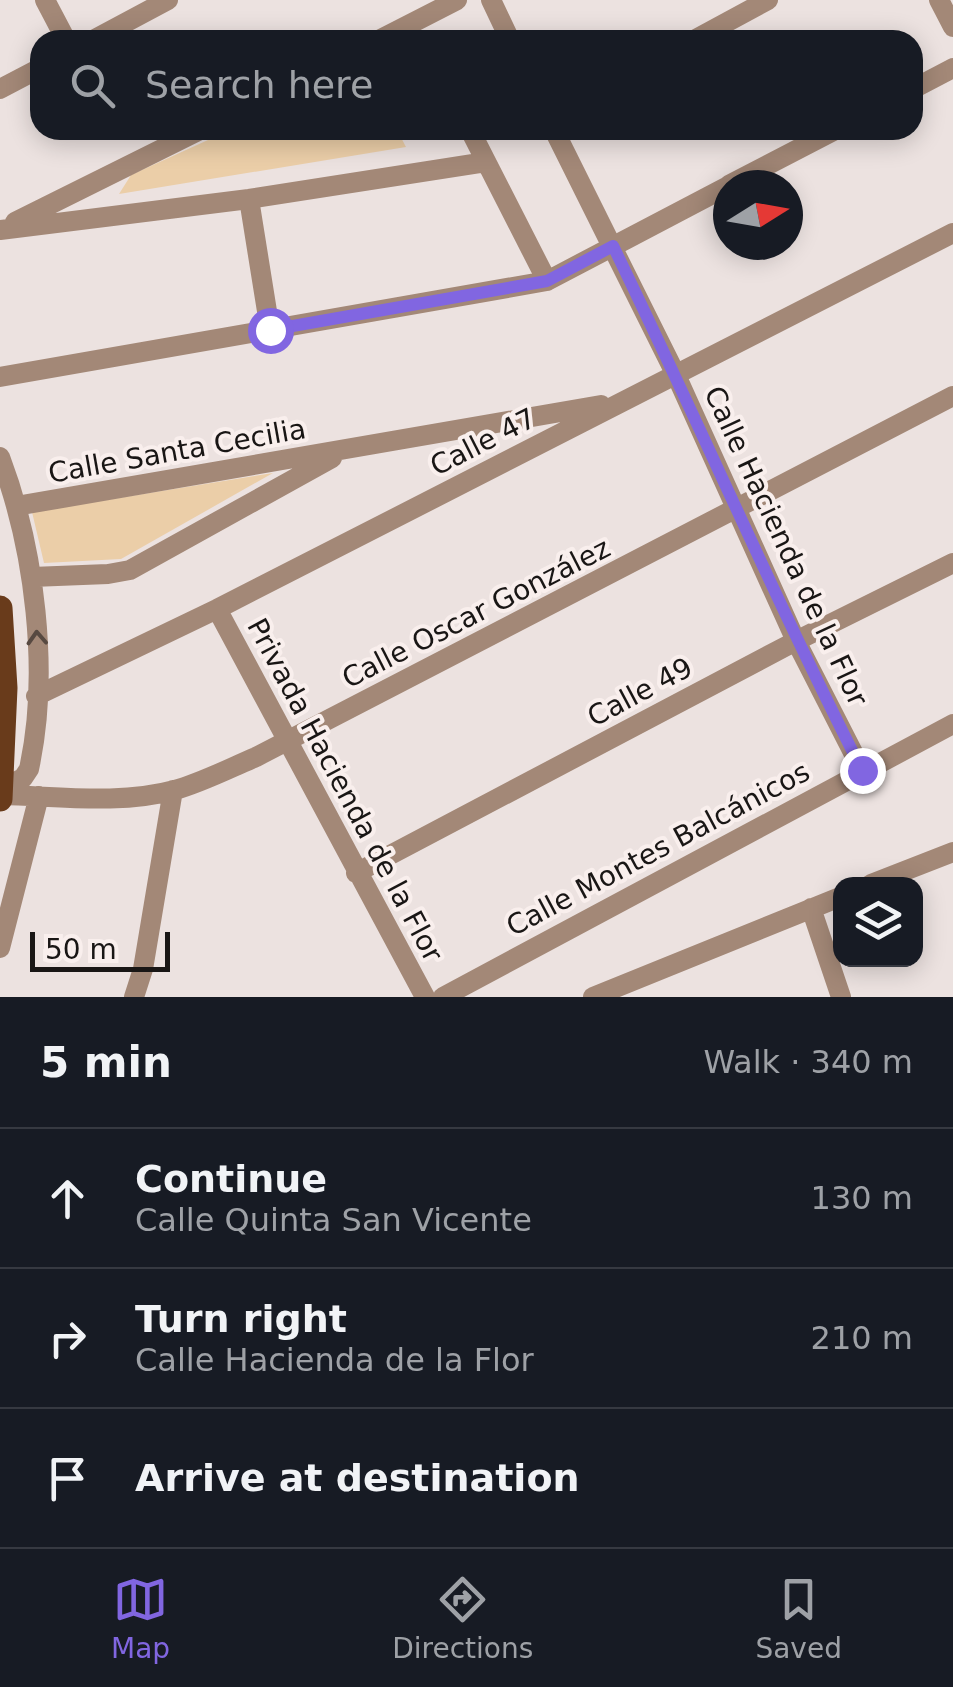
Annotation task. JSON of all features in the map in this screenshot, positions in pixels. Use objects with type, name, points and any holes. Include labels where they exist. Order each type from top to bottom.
[{"type":"main road","points":[[0,608],[6,688],[1,794]]},
{"type":"street","points":[[46,0],[61,30]]},
{"type":"street","points":[[112,30],[168,0]]},
{"type":"street","points":[[422,30],[457,0]]},
{"type":"street","points":[[491,0],[505,30]]},
{"type":"street","points":[[712,30],[768,0]]},
{"type":"street","points":[[939,0],[953,27]]},
{"type":"street","points":[[923,84],[953,68]]},
{"type":"street","points":[[0,89],[30,73]]},
{"type":"street","points":[[0,230],[180,140]]},
{"type":"street","points":[[475,140],[547,281]]},
{"type":"street","name":"Calle Hacienda de la Flor","points":[[559,140],[676,376],[796,641],[862,770]]},
{"type":"street","points":[[758,170],[815,140]]},
{"type":"street","points":[[0,230],[249,199],[486,162]]},
{"type":"street","points":[[0,377],[547,281],[713,193]]},
{"type":"street","points":[[249,199],[270,330]]},
{"type":"street","name":"Calle 47","points":[[36,696],[217,609],[953,233]]},
{"type":"street","name":"Calle Oscar González","points":[[1,794],[93,798],[173,790],[286,742],[953,396]]},
{"type":"street","name":"Calle Santa Cecilia","points":[[16,506],[625,400]]},
{"type":"street","name":"Calle Santa Cecilia","points":[[32,577],[130,570],[347,450]]},
{"type":"street","points":[[0,457],[32,577],[37,630],[30,769],[1,794]]},
{"type":"street","name":"Calle 49","points":[[356,873],[796,641],[953,563]]},
{"type":"street","name":"Privada Hacienda de la Flor","points":[[217,609],[425,997]]},
{"type":"street","name":"Calle Montes Balcánicos","points":[[442,997],[953,724]]},
{"type":"street","points":[[134,997],[143,969],[173,790]]},
{"type":"street","points":[[0,948],[39,796]]},
{"type":"street","points":[[889,877],[953,852]]},
{"type":"street","points":[[594,997],[833,899]]},
{"type":"street","points":[[811,908],[841,997]]},
{"type":"shaded area","points":[[208,140],[402,140],[406,147],[119,194],[131,175]]},
{"type":"shaded area","points":[[273,473],[121,559],[44,563],[32,512]]},
{"type":"route","points":[[270,330],[547,281],[613,246],[796,641],[862,770]]}]
